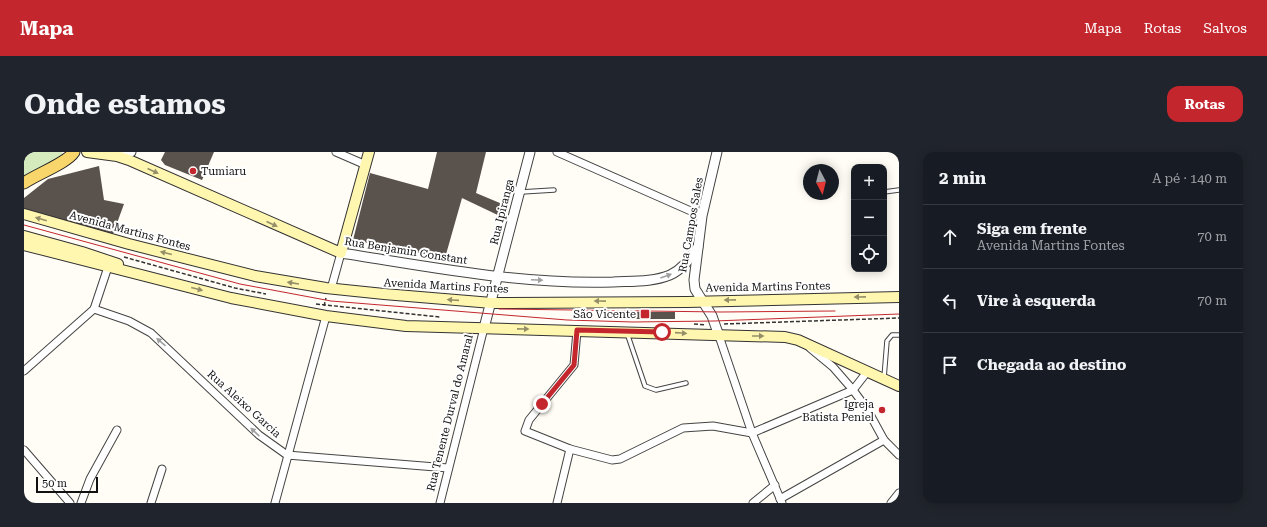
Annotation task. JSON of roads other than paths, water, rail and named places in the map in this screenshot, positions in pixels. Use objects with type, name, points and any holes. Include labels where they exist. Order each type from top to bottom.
[{"type":"main road","points":[[24,183],[46,169],[64,162],[71,157],[74,152]]},
{"type":"main road","name":"Rua Benjamin Constant","points":[[87,152],[119,154],[341,253]]},
{"type":"main road","points":[[341,253],[369,152]]},
{"type":"main road","name":"Avenida Martins Fontes","points":[[24,214],[129,244],[254,276],[331,289],[492,303],[673,302],[703,300],[899,297]]},
{"type":"main road","points":[[24,236],[95,256],[145,276]]},
{"type":"main road","points":[[24,245],[254,304],[326,316],[406,326],[785,337],[802,342],[899,386]]},
{"type":"street","points":[[119,154],[131,152]]},
{"type":"street","points":[[336,152],[366,165]]},
{"type":"street","name":"Rua Ipiranga","points":[[498,277],[530,152]]},
{"type":"street","points":[[557,152],[702,216]]},
{"type":"street","name":"Rua Campos Sales","points":[[717,152],[702,216],[694,280],[695,289],[712,316],[719,336]]},
{"type":"street","name":"Rua Benjamin Constant","points":[[341,253],[498,277],[598,282],[660,278],[680,270],[698,247]]},
{"type":"street","points":[[331,289],[341,253]]},
{"type":"street","points":[[24,371],[94,309],[108,267]]},
{"type":"street","points":[[484,328],[498,277]]},
{"type":"street","name":"Rua Aleixo Garcia","points":[[94,309],[129,320],[151,333],[259,435],[287,455]]},
{"type":"street","points":[[275,503],[326,316]]},
{"type":"street","name":"Rua Tenente Durval do Amaral","points":[[440,503],[484,328]]},
{"type":"street","points":[[577,330],[574,365],[529,420],[525,431],[570,449],[612,460],[620,459],[683,428],[713,426],[752,433],[853,390],[867,372]]},
{"type":"street","points":[[719,336],[752,433],[781,501],[884,440]]},
{"type":"street","points":[[802,342],[833,367],[853,390],[867,409],[884,440],[899,455]]},
{"type":"street","points":[[80,503],[90,479],[117,430]]},
{"type":"street","points":[[557,503],[570,449]]},
{"type":"street","points":[[24,450],[70,503]]},
{"type":"street","points":[[287,455],[448,468]]},
{"type":"street","points":[[151,503],[162,469]]},
{"type":"street","points":[[753,503],[775,485]]},
{"type":"street","points":[[891,503],[899,493]]},
{"type":"lane","points":[[520,192],[554,190]]},
{"type":"lane","points":[[887,192],[899,190]]},
{"type":"lane","points":[[627,332],[645,386],[656,390],[686,383]]},
{"type":"lane","points":[[884,379],[887,341],[892,335],[899,336]]},
{"type":"tram line","points":[[24,225],[240,284],[331,301],[567,320],[633,322],[714,321],[899,314]]},
{"type":"tram line","points":[[499,309],[721,312],[835,311]]},
{"type":"place","name":"Tumiaru","points":[[193,171]]},
{"type":"place","name":"São Vicente","points":[[645,314]]},
{"type":"place","name":"Igreja Batista Peniel","points":[[882,410]]}]
